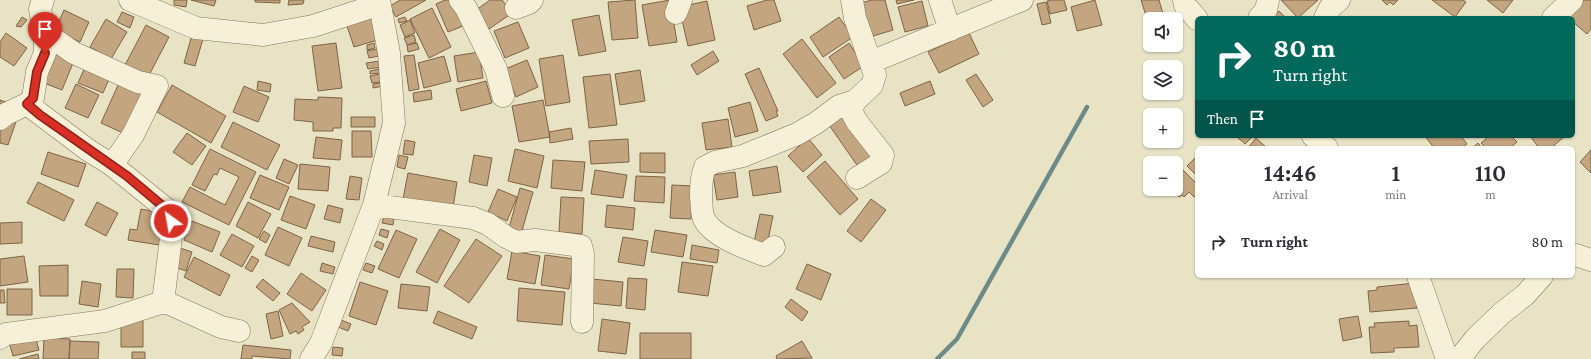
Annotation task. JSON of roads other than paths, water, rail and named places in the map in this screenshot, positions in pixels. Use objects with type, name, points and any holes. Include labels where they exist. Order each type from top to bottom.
[{"type":"street","points":[[0,119],[6,114],[27,104],[33,98],[37,72],[45,53],[44,32],[40,9],[43,0]]},
{"type":"street","points":[[130,0],[196,28],[263,34],[313,26],[370,2],[389,53],[394,123],[374,205],[321,343],[311,359]]},
{"type":"street","points":[[460,0],[466,8],[496,69],[503,96]]},
{"type":"street","points":[[852,0],[855,18],[875,75],[872,85],[855,101],[851,110],[857,122],[883,155],[881,163],[857,178]]},
{"type":"street","points":[[940,0],[950,30]]},
{"type":"street","points":[[871,62],[1022,0]]},
{"type":"street","points":[[1184,0],[1185,5],[1195,17]]},
{"type":"street","points":[[1261,16],[1266,10],[1268,0]]},
{"type":"street","points":[[1326,16],[1330,8],[1339,0]]},
{"type":"street","points":[[1555,16],[1572,0]]},
{"type":"street","points":[[44,32],[81,56],[138,82],[157,86],[132,135],[112,165]]},
{"type":"street","points":[[774,247],[764,255],[729,241],[708,225],[702,218],[702,174],[705,167],[715,162],[743,156],[797,134],[816,123],[839,106],[855,101]]},
{"type":"street","points":[[27,104],[88,150],[112,165],[165,208],[171,221],[171,238],[163,302]]},
{"type":"street","points":[[1315,138],[1325,146]]},
{"type":"street","points":[[374,205],[473,218],[488,224],[506,237],[516,242],[535,240],[581,246],[583,254],[582,322]]},
{"type":"street","points":[[1575,255],[1591,260]]},
{"type":"street","points":[[1419,278],[1447,359]]},
{"type":"street","points":[[1459,359],[1475,339],[1502,313],[1525,295],[1540,278]]},
{"type":"street","points":[[0,338],[6,334],[105,321],[163,302],[221,327],[239,331]]},
{"type":"waterway","points":[[937,359],[957,339],[1087,107]]}]
